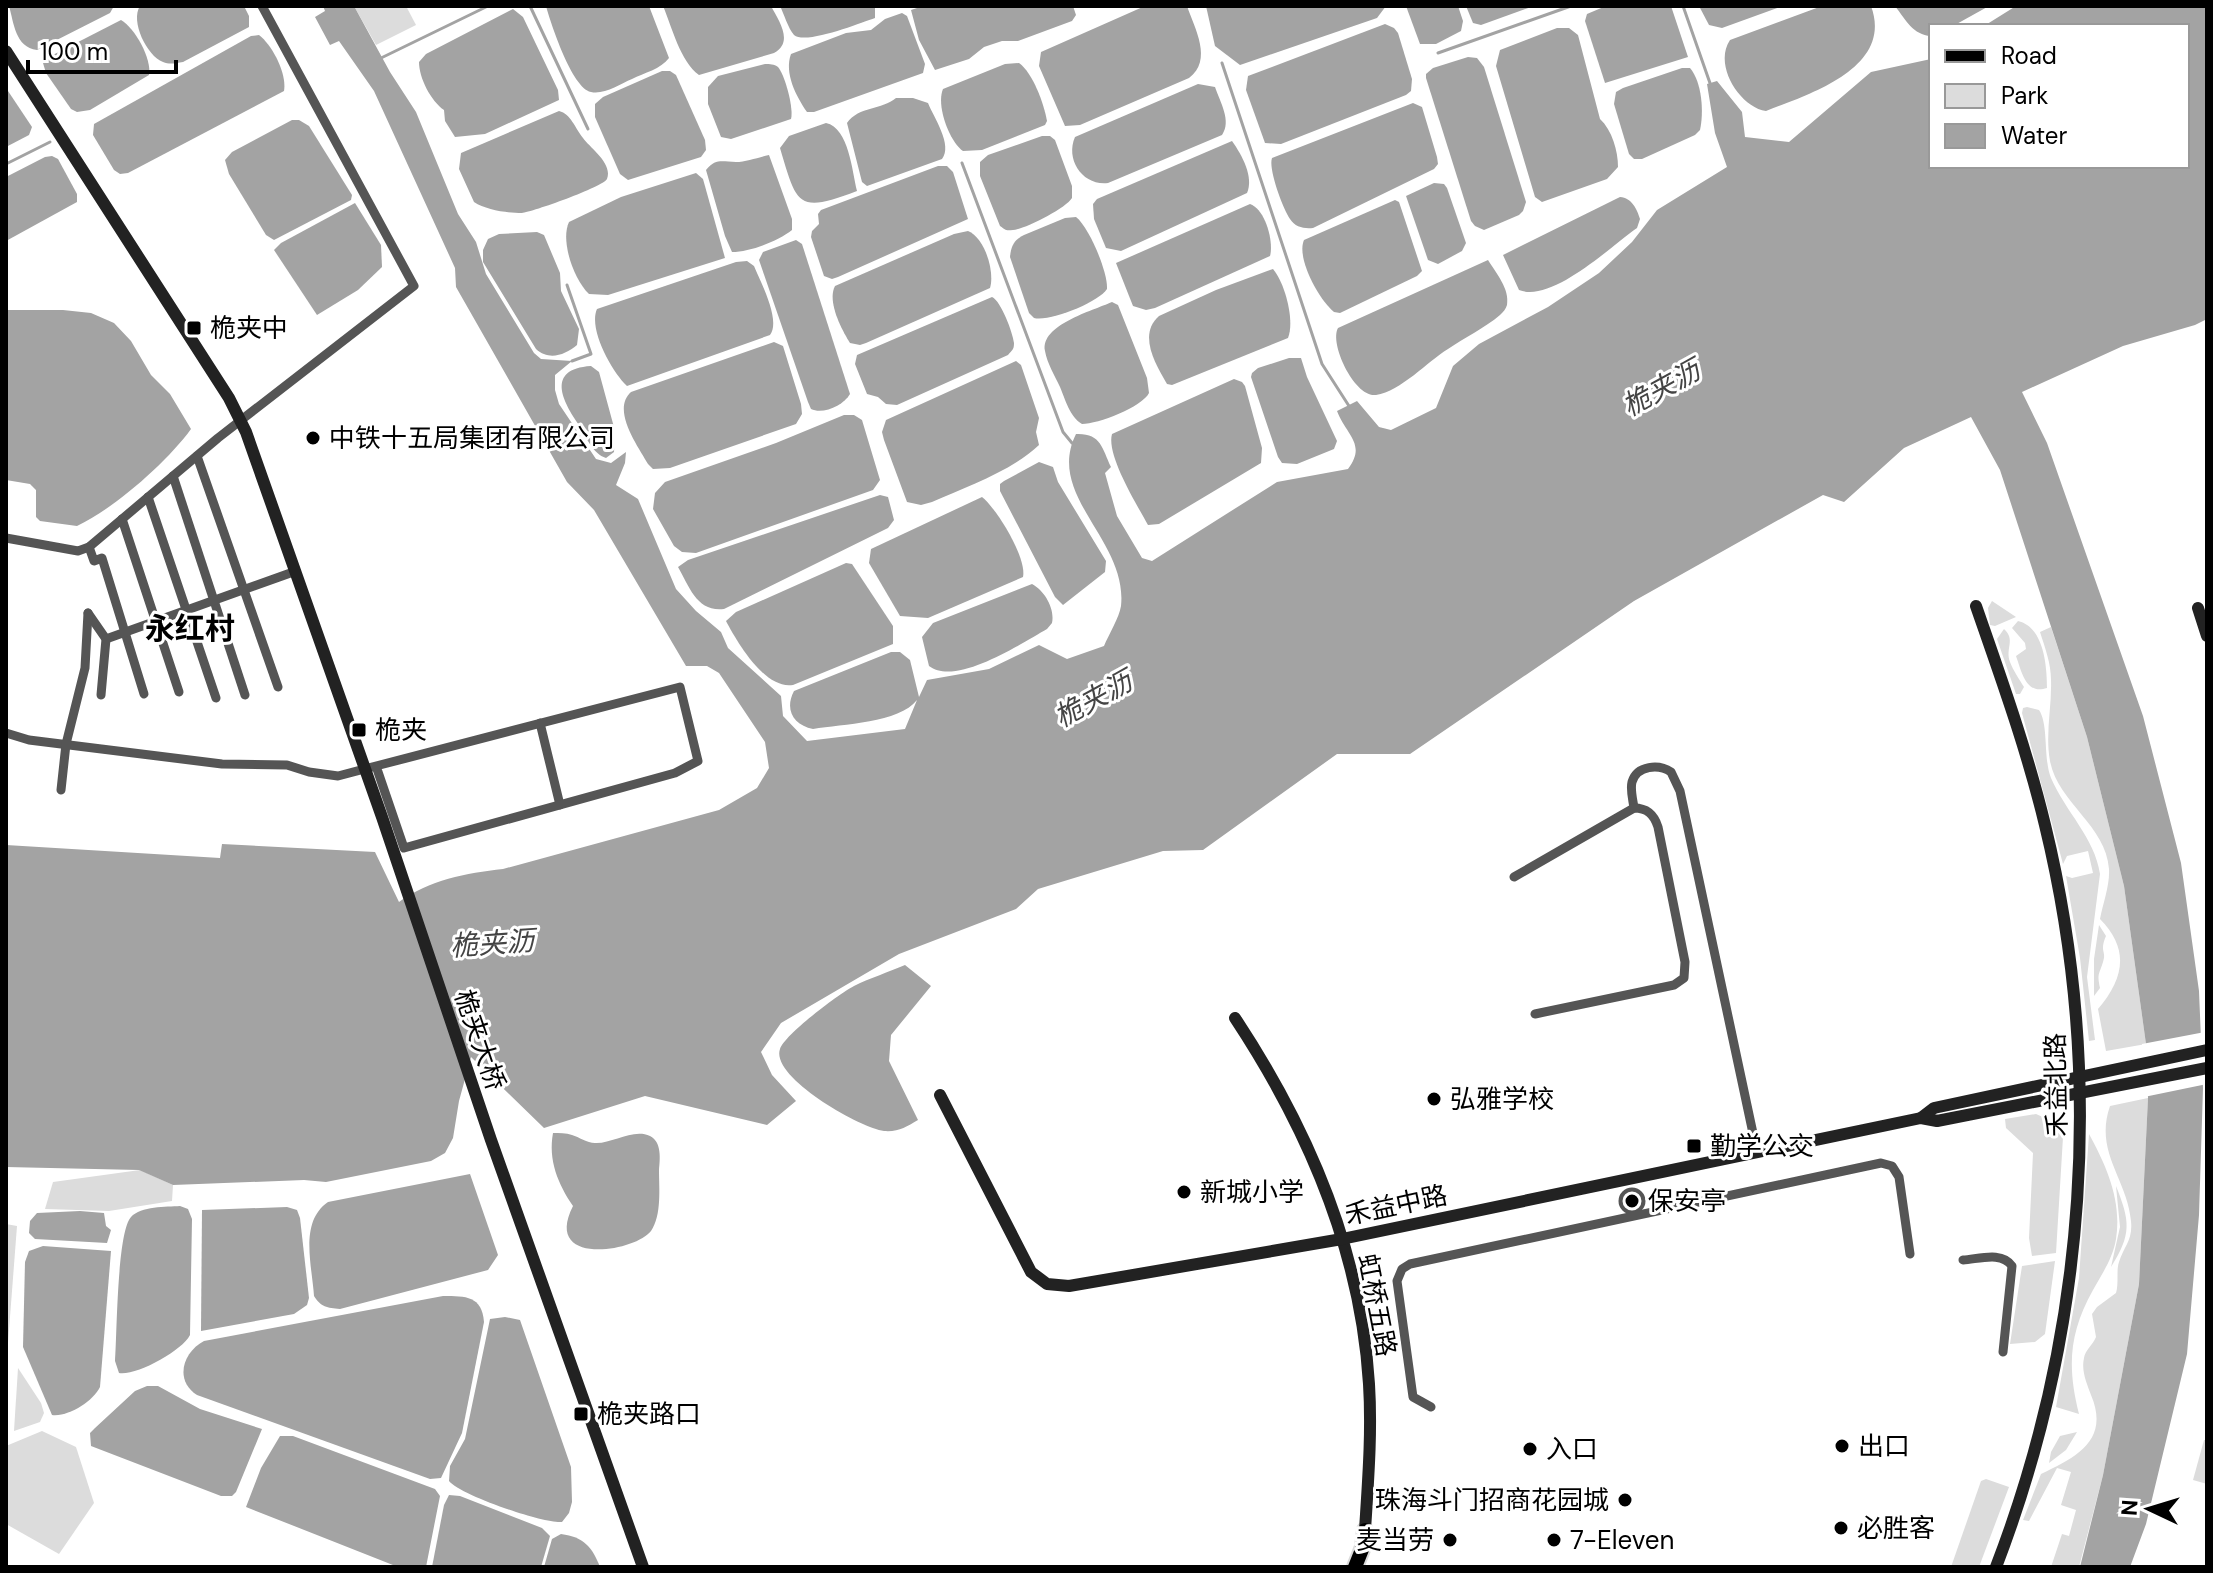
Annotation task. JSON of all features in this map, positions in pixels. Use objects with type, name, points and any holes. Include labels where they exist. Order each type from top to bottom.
[{"type":"main road","points":[[1355,1567],[1363,1547],[1365,1530]]},
{"type":"main road","points":[[1365,1530],[1369,1567]]},
{"type":"street","points":[[6,538],[78,551],[89,547],[197,456],[414,286],[262,6]]},
{"type":"street","name":"桅夹大桥","points":[[6,51],[241,421],[371,768],[382,817],[491,1140],[643,1567]]},
{"type":"street","points":[[197,456],[278,687]]},
{"type":"street","points":[[173,476],[245,695]]},
{"type":"street","points":[[148,497],[216,698]]},
{"type":"street","points":[[122,519],[179,692]]},
{"type":"street","points":[[89,547],[94,561],[102,558],[144,694]]},
{"type":"street","points":[[106,639],[296,571]]},
{"type":"street","name":"禾益北路","points":[[1976,606],[2013,713],[2045,826],[2068,940],[2081,1076],[2073,1254],[2055,1368],[2025,1482],[1996,1567]]},
{"type":"street","points":[[2198,608],[2207,636]]},
{"type":"street","points":[[61,790],[66,744],[85,668],[88,613],[106,639],[101,695]]},
{"type":"street","points":[[6,733],[29,740],[222,764],[287,765],[338,776],[680,687],[698,761],[675,773],[404,848],[371,768]]},
{"type":"street","points":[[540,723],[560,805]]},
{"type":"street","points":[[1634,808],[1632,783],[1639,772],[1655,766],[1671,772],[1680,791],[1757,1152]]},
{"type":"street","points":[[1514,877],[1634,808],[1650,812],[1658,827],[1685,962],[1684,978],[1670,986],[1535,1014]]},
{"type":"street","name":"虹桥五路","points":[[1235,1018],[1269,1070],[1297,1125],[1323,1182],[1342,1239],[1358,1309],[1369,1383],[1365,1530]]},
{"type":"street","name":"禾益中路","points":[[1921,1118],[1934,1108],[2207,1050]]},
{"type":"street","name":"禾益中路","points":[[940,1095],[1031,1272],[1047,1284],[1069,1286],[1629,1186],[1757,1152],[1921,1118],[1937,1121],[2207,1068]]},
{"type":"street","points":[[1431,1407],[1413,1397],[1397,1285],[1398,1275],[1404,1267],[1634,1214],[1884,1163],[1894,1168],[1899,1177],[1910,1254]]},
{"type":"street","points":[[1629,1186],[1622,1204],[1634,1214]]},
{"type":"street","points":[[1963,1260],[2001,1257],[2012,1266],[2003,1352]]},
{"type":"green space","points":[[354,6],[406,6],[416,25],[376,45]]},
{"type":"green space","points":[[1992,601],[2016,617],[1995,626],[1990,625],[1988,608]]},
{"type":"green space","points":[[2018,621],[2034,631],[2039,639],[2045,659],[2047,688],[2034,688],[2023,675],[2016,656],[2026,649],[2025,643],[2012,628]]},
{"type":"green space","points":[[2051,627],[2087,737],[2124,886],[2146,1044],[2106,1051],[2098,1009],[2114,986],[2120,964],[2116,942],[2100,919],[2109,869],[2100,839],[2062,789],[2050,761],[2051,674],[2040,632]]},
{"type":"green space","points":[[2004,629],[2010,641],[2010,662],[2024,687],[2020,694],[2016,694],[1997,639]]},
{"type":"green space","points":[[2023,708],[2039,710],[2042,716],[2051,778],[2092,848],[2100,874],[2087,977],[2095,1040],[2089,1041],[2080,958],[2066,876],[2072,878],[2093,873],[2088,851],[2067,856],[2063,864],[2022,713]]},
{"type":"green space","points":[[2099,925],[2106,936],[2100,988],[2094,996],[2094,959]]},
{"type":"green space","points":[[2148,1098],[2139,1284],[2103,1475],[2079,1567],[2051,1567],[2062,1534],[2069,1536],[2076,1510],[2061,1505],[2071,1472],[2057,1468],[2029,1521],[2023,1520],[2041,1474],[2078,1453],[2093,1435],[2096,1411],[2083,1368],[2085,1355],[2096,1337],[2092,1314],[2116,1293],[2118,1266],[2131,1228],[2124,1191],[2109,1151],[2106,1122],[2110,1106]]},
{"type":"green space","points":[[2036,1114],[2054,1122],[2063,1137],[2056,1253],[2032,1256],[2029,1238],[2033,1153],[2006,1128],[2005,1119]]},
{"type":"green space","points":[[2089,1134],[2112,1185],[2117,1225],[2112,1253],[2085,1306],[2072,1350],[2079,1414],[2056,1407],[2079,1278]]},
{"type":"green space","points":[[140,1170],[173,1185],[172,1201],[109,1211],[45,1209],[53,1182]]},
{"type":"green space","points":[[2116,1186],[2127,1227],[2123,1245],[2111,1267],[2120,1227]]},
{"type":"green space","points":[[6,1224],[17,1226],[6,1369]]},
{"type":"green space","points":[[2055,1261],[2045,1334],[2035,1342],[2010,1344],[2022,1266]]},
{"type":"green space","points":[[18,1368],[41,1403],[44,1413],[40,1422],[14,1431]]},
{"type":"green space","points":[[42,1431],[76,1447],[94,1503],[59,1554],[6,1524],[6,1446]]},
{"type":"green space","points":[[2077,1432],[2066,1450],[2049,1463],[2060,1436]]},
{"type":"green space","points":[[2204,1440],[2207,1440],[2207,1484],[2193,1480]]},
{"type":"green space","points":[[1986,1479],[2009,1487],[1979,1567],[1951,1567],[1981,1481]]},
{"type":"water","points":[[9,6],[114,6],[110,13],[37,50],[20,39]]},
{"type":"water","points":[[140,6],[244,6],[249,16],[249,27],[183,62],[168,63],[157,58],[146,46],[137,20]]},
{"type":"water","name":"桅夹沥","points":[[323,6],[354,6],[416,112],[458,214],[476,242],[486,274],[534,353],[541,359],[572,361],[555,375],[559,404],[596,459],[611,463],[626,452],[616,485],[638,499],[676,589],[721,632],[728,648],[781,696],[783,716],[807,741],[905,729],[917,700],[909,708],[884,718],[813,729],[796,720],[791,710],[794,691],[891,652],[900,652],[910,660],[919,697],[927,680],[989,669],[1039,645],[1067,659],[1104,646],[1120,611],[1120,582],[1113,560],[1078,498],[1071,478],[1069,456],[1076,434],[1091,436],[1103,448],[1111,467],[1105,473],[1117,516],[1142,558],[1152,561],[1277,482],[1348,469],[1356,453],[1355,446],[1337,411],[1357,401],[1379,427],[1391,430],[1436,408],[1453,366],[1479,344],[1548,307],[1599,273],[1632,242],[1657,210],[1727,167],[1715,133],[1707,84],[1717,81],[1742,112],[1745,137],[1789,142],[1871,72],[1929,59],[1929,168],[2189,168],[2189,24],[1987,24],[2016,6],[2207,6],[2207,319],[2123,346],[2022,392],[2047,443],[2143,716],[2181,863],[2199,991],[2203,1088],[2199,1215],[2187,1354],[2146,1524],[2130,1567],[2080,1567],[2103,1475],[2139,1284],[2148,1098],[2146,1044],[2124,886],[2087,737],[2000,470],[1971,417],[1904,448],[1844,502],[1823,495],[1634,601],[1410,754],[1337,754],[1203,850],[1163,851],[1038,889],[1016,909],[899,954],[781,1023],[761,1052],[772,1075],[796,1101],[767,1125],[645,1096],[544,1128],[471,1057],[453,1138],[445,1153],[431,1161],[326,1182],[304,1180],[173,1185],[139,1170],[6,1167],[6,845],[220,858],[222,844],[375,852],[399,902],[423,888],[448,879],[503,869],[719,810],[757,788],[769,768],[765,742],[719,673],[707,666],[686,666],[594,510],[567,482],[456,287],[455,268],[374,91],[339,41],[330,45],[315,17],[325,11]]},
{"type":"water","points":[[546,6],[649,6],[669,58],[657,68],[612,88],[591,92],[584,88],[570,68]]},
{"type":"water","points":[[663,6],[771,6],[783,31],[783,43],[774,53],[699,75],[682,53]]},
{"type":"water","points":[[780,6],[875,6],[875,18],[833,32],[800,37],[792,32]]},
{"type":"water","points":[[923,6],[1073,6],[1076,15],[1072,21],[1018,41],[1002,41],[984,47],[969,59],[935,70],[919,40],[911,10]]},
{"type":"water","points":[[1145,6],[1187,6],[1200,44],[1200,62],[1196,71],[1189,78],[1080,125],[1065,126],[1039,66],[1041,52]]},
{"type":"water","points":[[1206,6],[1386,6],[1377,18],[1240,65],[1215,46]]},
{"type":"water","points":[[1406,6],[1458,6],[1463,21],[1461,31],[1436,44],[1420,44]]},
{"type":"water","points":[[1466,6],[1534,6],[1481,25],[1473,23]]},
{"type":"water","points":[[1606,6],[1671,6],[1688,57],[1605,83],[1585,21],[1587,14]]},
{"type":"water","points":[[1699,6],[1783,6],[1722,28],[1709,25]]},
{"type":"water","points":[[1822,6],[1871,6],[1875,28],[1870,46],[1859,62],[1824,87],[1766,111],[1747,102],[1727,72],[1726,50],[1730,40]]},
{"type":"water","points":[[1895,6],[1989,6],[1957,24],[1929,24],[1929,36],[1915,30]]},
{"type":"water","points":[[513,9],[523,17],[558,90],[559,100],[485,134],[455,137],[445,121],[444,110],[427,89],[419,62],[426,54]]},
{"type":"water","points":[[902,13],[907,16],[925,64],[923,73],[807,112],[790,76],[791,54],[846,33],[871,30],[885,19]]},
{"type":"water","points":[[121,20],[141,44],[148,61],[149,75],[90,110],[77,112],[71,109],[46,73],[45,59]]},
{"type":"water","points":[[1385,24],[1398,33],[1412,79],[1411,91],[1281,144],[1265,143],[1246,90],[1248,76]]},
{"type":"water","points":[[1557,28],[1569,28],[1578,35],[1600,119],[1614,141],[1618,167],[1607,179],[1542,202],[1535,197],[1496,66],[1500,50]]},
{"type":"water","points":[[259,35],[278,61],[284,91],[128,173],[120,174],[114,170],[93,135],[94,124],[251,36]]},
{"type":"water","points":[[1468,57],[1477,58],[1484,67],[1526,202],[1519,215],[1484,230],[1471,221],[1426,78],[1433,68]]},
{"type":"water","points":[[1019,63],[1037,89],[1046,114],[1045,125],[982,150],[963,151],[945,122],[941,104],[943,89],[1005,64]]},
{"type":"water","points":[[765,64],[775,65],[781,71],[790,100],[791,119],[731,139],[721,137],[708,104],[708,87],[718,76]]},
{"type":"water","points":[[1682,68],[1690,68],[1697,81],[1702,106],[1700,130],[1642,159],[1634,159],[1629,154],[1614,104],[1616,92]]},
{"type":"water","points":[[662,71],[676,75],[705,140],[706,150],[701,157],[628,180],[620,174],[595,117],[595,104],[603,97]]},
{"type":"water","points":[[1198,84],[1215,87],[1226,124],[1222,135],[1108,183],[1091,180],[1078,170],[1072,154],[1075,137]]},
{"type":"water","points":[[6,88],[32,127],[29,135],[6,147]]},
{"type":"water","points":[[896,98],[913,98],[928,103],[944,139],[945,153],[942,159],[867,186],[862,182],[847,123],[858,114]]},
{"type":"water","points":[[1413,103],[1422,107],[1437,157],[1438,164],[1434,169],[1313,228],[1300,227],[1292,222],[1277,189],[1272,158]]},
{"type":"water","points":[[559,111],[570,118],[604,162],[607,179],[581,193],[522,213],[497,210],[474,202],[459,169],[461,153]]},
{"type":"water","points":[[292,120],[309,126],[352,195],[351,200],[274,240],[266,235],[229,174],[225,160],[232,152]]},
{"type":"water","points":[[826,123],[834,127],[845,141],[857,191],[811,203],[802,200],[796,193],[780,148],[789,136]]},
{"type":"water","points":[[1042,136],[1055,140],[1072,186],[1072,198],[1036,222],[1006,230],[1000,226],[980,176],[980,162],[988,155]]},
{"type":"water","points":[[1232,141],[1248,173],[1247,193],[1121,251],[1106,248],[1094,219],[1093,204],[1097,199]]},
{"type":"water","points":[[769,155],[792,219],[792,230],[764,245],[732,252],[706,170],[716,162],[740,162]]},
{"type":"water","points":[[45,157],[58,159],[77,194],[77,202],[6,241],[6,177]]},
{"type":"water","points":[[938,166],[947,166],[953,172],[968,219],[838,277],[832,279],[824,276],[811,237],[819,224],[818,214],[821,210]]},
{"type":"water","points":[[696,173],[703,179],[725,258],[608,295],[589,294],[578,280],[570,260],[566,239],[569,222],[621,197]]},
{"type":"water","points":[[1434,183],[1444,184],[1447,188],[1466,243],[1462,251],[1438,264],[1428,260],[1406,196]]},
{"type":"water","points":[[1620,197],[1628,199],[1636,208],[1640,219],[1637,228],[1564,281],[1532,292],[1519,290],[1503,255]]},
{"type":"water","points":[[1395,200],[1399,202],[1422,271],[1340,313],[1334,312],[1310,278],[1303,257],[1304,240]]},
{"type":"water","points":[[355,203],[381,245],[382,267],[358,290],[317,315],[274,250],[281,243]]},
{"type":"water","points":[[1250,204],[1260,212],[1267,226],[1270,256],[1155,308],[1146,310],[1133,306],[1116,263]]},
{"type":"water","points":[[1076,217],[1097,250],[1107,289],[1074,310],[1034,318],[1029,313],[1010,257],[1012,247],[1024,235],[1065,218]]},
{"type":"water","points":[[968,231],[984,248],[991,273],[990,288],[866,343],[850,343],[834,307],[835,286],[954,234]]},
{"type":"water","points":[[537,232],[544,235],[560,273],[561,291],[579,329],[577,345],[557,355],[546,355],[536,349],[483,262],[483,250],[488,239],[499,234]]},
{"type":"water","points":[[796,240],[802,244],[850,394],[843,402],[827,410],[811,409],[759,260],[763,252]]},
{"type":"water","points":[[1488,260],[1506,293],[1507,305],[1500,315],[1395,388],[1376,395],[1360,388],[1341,357],[1337,346],[1338,328]]},
{"type":"water","points":[[747,261],[754,266],[769,301],[773,320],[770,335],[627,386],[609,361],[599,338],[595,317],[597,309],[736,262]]},
{"type":"water","points":[[1273,269],[1288,302],[1288,338],[1172,385],[1167,384],[1149,340],[1153,323],[1159,316]]},
{"type":"water","points":[[992,297],[1003,311],[1013,338],[1014,347],[1008,355],[897,405],[886,404],[878,397],[867,394],[855,364],[857,355]]},
{"type":"water","points":[[1112,302],[1118,305],[1147,378],[1149,393],[1138,404],[1119,414],[1082,424],[1071,412],[1049,365],[1046,342],[1059,326]]},
{"type":"water","points":[[6,310],[91,313],[114,323],[131,341],[151,375],[170,394],[191,429],[139,483],[77,526],[40,521],[36,517],[36,490],[30,484],[6,480]]},
{"type":"water","points":[[774,342],[783,346],[801,404],[802,414],[796,424],[670,468],[653,469],[633,438],[625,418],[624,408],[631,392]]},
{"type":"water","points":[[1289,358],[1301,358],[1337,441],[1334,449],[1297,464],[1282,463],[1278,457],[1251,377],[1258,368]]},
{"type":"water","points":[[1016,361],[1021,365],[1039,418],[1036,432],[1039,445],[1002,471],[974,484],[921,505],[907,502],[884,440],[882,432],[886,420]]},
{"type":"water","points":[[591,366],[599,372],[615,431],[614,452],[606,458],[590,444],[568,406],[562,388],[567,373]]},
{"type":"water","points":[[1234,379],[1245,386],[1262,448],[1261,463],[1159,524],[1148,525],[1118,467],[1111,443],[1112,434]]},
{"type":"water","points":[[844,415],[854,415],[862,420],[880,480],[873,490],[696,553],[682,552],[674,546],[653,509],[655,493],[665,482]]},
{"type":"water","points":[[1039,462],[1053,467],[1058,482],[1106,561],[1105,572],[1063,605],[1055,597],[1000,491],[1000,484],[1004,481]]},
{"type":"water","points":[[880,495],[888,497],[894,520],[888,528],[724,609],[701,603],[678,567],[688,560]]},
{"type":"water","points":[[982,497],[1010,534],[1020,558],[1023,577],[928,618],[900,616],[869,563],[871,549]]},
{"type":"water","points":[[846,563],[852,564],[893,626],[893,644],[793,685],[772,680],[753,663],[726,621],[736,612]]},
{"type":"water","points":[[1032,584],[1041,591],[1050,606],[1053,618],[1047,629],[972,667],[941,671],[929,666],[922,637],[933,623]]},
{"type":"water","points":[[905,965],[931,986],[891,1035],[889,1061],[918,1120],[898,1130],[884,1131],[856,1121],[802,1086],[781,1060],[780,1049],[802,1025],[847,990]]},
{"type":"water","points":[[553,1133],[570,1134],[595,1143],[643,1134],[657,1142],[659,1201],[651,1231],[628,1245],[611,1248],[580,1246],[570,1239],[567,1225],[573,1206],[556,1171],[552,1153]]},
{"type":"water","points":[[470,1174],[498,1255],[488,1270],[340,1309],[325,1306],[317,1300],[310,1258],[310,1232],[319,1211],[328,1202]]},
{"type":"water","points":[[180,1206],[188,1209],[192,1219],[190,1335],[178,1348],[158,1361],[136,1371],[119,1373],[115,1361],[117,1308],[126,1226],[135,1213]]},
{"type":"water","points":[[287,1207],[297,1210],[300,1218],[309,1298],[307,1305],[294,1314],[201,1331],[202,1210]]},
{"type":"water","points":[[37,1213],[104,1213],[106,1226],[111,1230],[107,1243],[35,1239],[29,1233],[30,1221]]},
{"type":"water","points":[[43,1246],[111,1251],[100,1387],[80,1407],[59,1415],[52,1415],[23,1347],[25,1262],[29,1251]]},
{"type":"water","points":[[443,1296],[459,1296],[476,1302],[483,1313],[484,1322],[462,1433],[441,1478],[430,1479],[197,1395],[185,1382],[186,1359],[204,1341]]},
{"type":"water","points":[[505,1317],[520,1320],[571,1467],[572,1502],[562,1522],[503,1508],[469,1494],[449,1481],[450,1466],[465,1439],[490,1319]]},
{"type":"water","points":[[158,1386],[200,1409],[262,1429],[232,1496],[221,1496],[91,1446],[90,1433],[135,1391]]},
{"type":"water","points":[[280,1436],[293,1436],[435,1489],[440,1496],[426,1567],[398,1567],[246,1507],[261,1468]]},
{"type":"water","points":[[449,1495],[460,1496],[542,1528],[550,1536],[541,1567],[432,1567],[444,1505]]},
{"type":"water","points":[[561,1534],[586,1544],[600,1567],[544,1567],[552,1539]]},
{"type":"pier","points":[[2205,1032],[2207,1084],[2144,1097],[2142,1044]]},
{"type":"waterway","points":[[379,59],[488,6]]},
{"type":"waterway","points":[[530,6],[588,129]]},
{"type":"waterway","points":[[1438,53],[1571,6]]},
{"type":"waterway","points":[[1683,6],[1711,86]]},
{"type":"waterway","points":[[1222,63],[1322,364],[1349,406]]},
{"type":"waterway","points":[[6,164],[50,142]]},
{"type":"waterway","points":[[962,163],[1063,432],[1072,443]]},
{"type":"waterway","points":[[567,285],[591,354],[572,361]]},
{"type":"place","name":"桅夹中","points":[[194,328]]},
{"type":"place","name":"中铁十五局集团有限公司","points":[[313,438]]},
{"type":"place","name":"桅夹","points":[[359,730]]},
{"type":"place","name":"弘雅学校","points":[[1434,1099]]},
{"type":"place","name":"勤学公交","points":[[1694,1146]]},
{"type":"place","name":"新城小学","points":[[1184,1192]]},
{"type":"place","name":"保安亭","points":[[1632,1201]]},
{"type":"place","name":"桅夹路口","points":[[581,1414]]},
{"type":"place","name":"出口","points":[[1842,1446]]},
{"type":"place","name":"入口","points":[[1530,1449]]},
{"type":"place","name":"珠海斗门招商花园城","points":[[1625,1500]]},
{"type":"place","name":"必胜客","points":[[1841,1528]]},
{"type":"place","name":"麦当劳","points":[[1450,1540]]},
{"type":"place","name":"7-Eleven","points":[[1554,1540]]},
{"type":"district","name":"永红村","points":[[190,629]]}]
